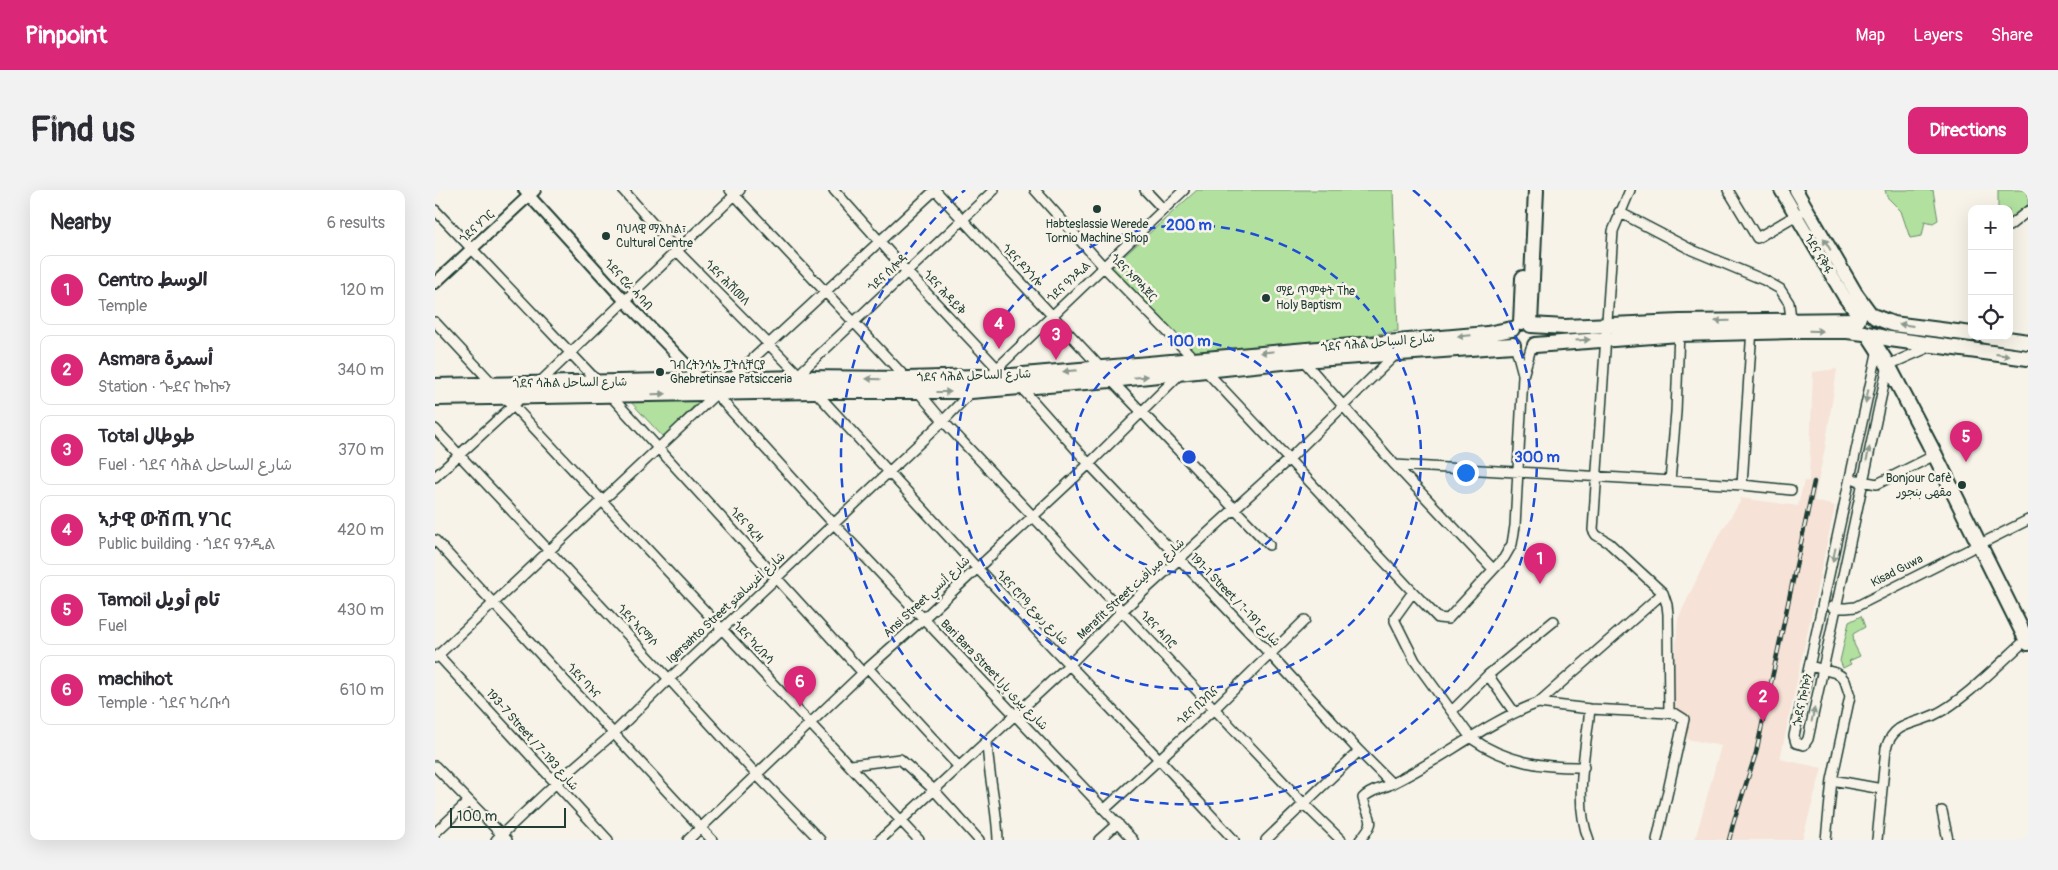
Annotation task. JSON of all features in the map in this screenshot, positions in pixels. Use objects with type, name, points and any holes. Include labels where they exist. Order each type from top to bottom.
[{"type":"main road","points":[[1523,325],[1527,190]]},
{"type":"main road","points":[[1536,190],[1523,325],[1510,336],[1514,346],[1524,350],[1533,346],[1606,332],[1792,325],[1866,317],[1893,324],[1968,334]]},
{"type":"main road","name":"ጎደና ናቅፋ","points":[[1781,190],[1845,298],[1866,317]]},
{"type":"main road","name":"ጎደና ናቅፋ","points":[[1796,190],[1856,293],[1866,317]]},
{"type":"main road","points":[[1866,317],[1877,323],[1876,329],[1866,334]]},
{"type":"main road","points":[[1523,325],[1534,328],[1537,336],[1533,346]]},
{"type":"main road","name":"ጎደና ሳሕል شارع الساحل","points":[[435,398],[515,399],[815,391],[971,391],[1111,380],[1205,370],[1301,355],[1487,334],[1523,325],[1565,327],[1606,332]]},
{"type":"main road","points":[[1792,325],[1847,331],[1890,339],[2028,358]]},
{"type":"main road","points":[[1936,345],[1938,330]]},
{"type":"main road","points":[[1866,334],[1888,365],[2027,641]]},
{"type":"main road","points":[[2013,340],[2028,342]]},
{"type":"main road","name":"ጎደና ሳሕል شارع الساحل","points":[[435,386],[730,381],[800,376],[907,379],[993,372],[1012,376],[1195,360],[1301,355],[1396,354],[1514,346]]},
{"type":"street","name":"ጎደና ሕሽመለ","points":[[623,190],[677,250],[815,391]]},
{"type":"street","name":"ጎደና ሕዳይቅ","points":[[834,190],[993,372]]},
{"type":"street","points":[[436,657],[769,343],[935,190]]},
{"type":"street","name":"ጎደና ዶንጎሎ","points":[[935,190],[1051,316],[1102,368],[1111,380],[1269,546]]},
{"type":"street","name":"ጎደና ሰሎዳ","points":[[800,376],[853,323],[994,190]]},
{"type":"street","name":"ጎደና ኦምሓጀር","points":[[1035,190],[1103,266],[1205,370],[1438,618],[1448,619],[1493,569]]},
{"type":"street","points":[[1145,190],[1163,209]]},
{"type":"street","name":"ጎደና ዓንዲል","points":[[971,391],[1184,190]]},
{"type":"street","points":[[1630,190],[1619,212],[1613,231],[1593,530],[1596,535],[1609,543],[1663,593],[1668,614],[1669,713]]},
{"type":"street","points":[[1728,190],[1757,238],[1806,209]]},
{"type":"street","name":"ጎደና ሃገር","points":[[435,284],[530,192]]},
{"type":"street","name":"ጎደና ሮራ ሓባብ","points":[[530,192],[624,300],[716,394]]},
{"type":"street","points":[[435,477],[515,399],[537,384],[735,192]]},
{"type":"street","name":"ጎደና ሓበሮ","points":[[735,192],[853,323],[919,392],[943,421],[1304,804],[1341,840]]},
{"type":"street","name":"ጎደና ዓረዛ","points":[[435,210],[599,383],[777,577],[959,767]]},
{"type":"street","points":[[2013,223],[2028,211]]},
{"type":"street","points":[[1619,212],[1692,250],[1764,280],[1780,290],[1789,303],[1792,325]]},
{"type":"street","name":"ጎደና ካሪቡሳ","points":[[435,322],[495,385],[515,399],[601,501],[919,840]]},
{"type":"street","points":[[1742,485],[1752,327]]},
{"type":"street","points":[[1670,481],[1676,412],[1679,328]]},
{"type":"street","points":[[1978,351],[1979,340]]},
{"type":"street","points":[[1888,365],[1936,345]]},
{"type":"street","points":[[1514,346],[1523,376]]},
{"type":"street","points":[[1301,355],[1395,465],[1493,569],[1504,558],[1512,544],[1519,471],[1523,376],[1533,346]]},
{"type":"street","name":"ጐደና ኰኰን","points":[[1878,349],[1794,736],[1796,743],[1799,745],[1804,745],[1807,742],[1888,365]]},
{"type":"street","name":"Merafit Street شارع ميرافيت","points":[[880,840],[1288,460],[1396,354]]},
{"type":"street","name":"Ansi Street شارع أنسي","points":[[688,840],[865,670],[923,619],[1089,464],[1195,360]]},
{"type":"street","name":"191-1 Street / شارع 191-1","points":[[1012,376],[1089,464],[1271,654],[1359,751],[1392,784]]},
{"type":"street","name":"ጎደና ሮቦዓ شارع ربوع","points":[[815,391],[977,568],[1234,840]]},
{"type":"street","name":"Igersahto Street شارع اغرساهتو","points":[[502,838],[555,784],[614,733],[833,523],[890,472],[971,391]]},
{"type":"street","name":"Bari Bara Street شارع بيرى بارا","points":[[716,394],[833,523],[1133,840]]},
{"type":"street","name":"ጎደና ኣርማሶ","points":[[435,429],[756,774],[820,840]]},
{"type":"street","points":[[1849,479],[1877,484],[1935,455]]},
{"type":"street","points":[[1395,465],[1742,485],[1791,490]]},
{"type":"street","name":"Kisad Guwa","points":[[1823,606],[1836,608],[1855,606],[2028,520]]},
{"type":"street","name":"ጎደና ባኑና","points":[[435,540],[712,840]]},
{"type":"street","points":[[1413,592],[1395,616],[1395,621],[1415,661],[1471,738],[1484,746],[1525,763],[1542,766],[1584,768]]},
{"type":"street","points":[[1360,840],[1369,829],[1372,820],[1363,798],[1371,792],[1392,784],[1514,712],[1538,703],[1663,593]]},
{"type":"street","name":"ጎደና ቢንቢና","points":[[1105,809],[1215,708],[1305,620]]},
{"type":"street","points":[[1452,711],[1488,675],[1554,621]]},
{"type":"street","points":[[1877,840],[1886,748],[1890,736],[1903,726],[1936,715],[1960,698],[2027,641]]},
{"type":"street","name":"193-7 Street / شارع 193-7","points":[[436,657],[608,840]]},
{"type":"street","points":[[1810,666],[1841,676],[1845,681],[1850,696],[1832,780],[1826,840]]},
{"type":"street","points":[[1488,675],[1514,712]]},
{"type":"street","points":[[1538,703],[1590,709],[1669,713],[1676,714],[1684,719],[1657,840]]},
{"type":"street","points":[[1589,840],[1581,815],[1590,709]]},
{"type":"street","points":[[987,741],[997,816],[998,840]]},
{"type":"street","points":[[1266,840],[1359,751]]},
{"type":"street","points":[[851,766],[900,759],[934,790],[979,840]]},
{"type":"street","points":[[435,766],[502,838]]},
{"type":"street","points":[[1832,780],[1881,789]]},
{"type":"street","points":[[435,833],[468,802]]},
{"type":"street","points":[[1941,811],[1948,840]]},
{"type":"street","points":[[1099,840],[1118,823]]},
{"type":"shaded area","points":[[1837,369],[1825,448],[1814,501],[1835,506],[1780,759],[1822,768],[1802,840],[1695,840],[1721,746],[1683,738],[1688,717],[1674,706],[1672,699],[1678,619],[1712,547],[1740,502],[1740,498],[1798,506],[1804,481],[1809,481],[1813,372]]},
{"type":"green space","name":"ማይ ጥምቀት The Holy Baptism","points":[[1197,190],[1393,190],[1398,331],[1195,360],[1110,269]]},
{"type":"green space","points":[[1885,190],[1933,190],[1938,220],[1933,223],[1925,221],[1922,236],[1910,238],[1901,211],[1887,197]]},
{"type":"green space","points":[[1998,190],[2028,190],[2028,205],[2013,216],[2013,205],[1998,205]]},
{"type":"green space","points":[[629,400],[699,401],[663,437]]},
{"type":"green space","points":[[1861,616],[1865,627],[1853,634],[1854,644],[1860,656],[1849,661],[1851,664],[1843,668],[1840,661],[1849,622]]},
{"type":"railway","points":[[1733,824],[1756,753],[1814,482]]},
{"type":"railway","points":[[1729,840],[1735,817]]},
{"type":"place","name":"Habteslassie Werede Tornio Machine Shop","points":[[1097,209]]},
{"type":"place","name":"ባህላዊ ማእከል፣ Cultural Centre","points":[[606,236]]},
{"type":"place","name":"ማይ ጥምቀት The Holy Baptism","points":[[1266,298]]},
{"type":"place","name":"ኣታዊ ውሽጢ ሃገር","points":[[999,349]]},
{"type":"place","name":"Total طوطال","points":[[1056,360]]},
{"type":"place","name":"ገብረትንሳኤ ፓትሲቸርያ Ghebretinsae Patsicceria","points":[[660,372]]},
{"type":"place","name":"Tamoil تام أويل","points":[[1966,462]]},
{"type":"place","name":"Bonjour Cafè مقهى بنجور","points":[[1962,485]]},
{"type":"place","name":"Centro الوسط","points":[[1540,584]]},
{"type":"place","name":"machihot","points":[[800,707]]},
{"type":"place","name":"Asmara أسمرة","points":[[1763,722]]}]
